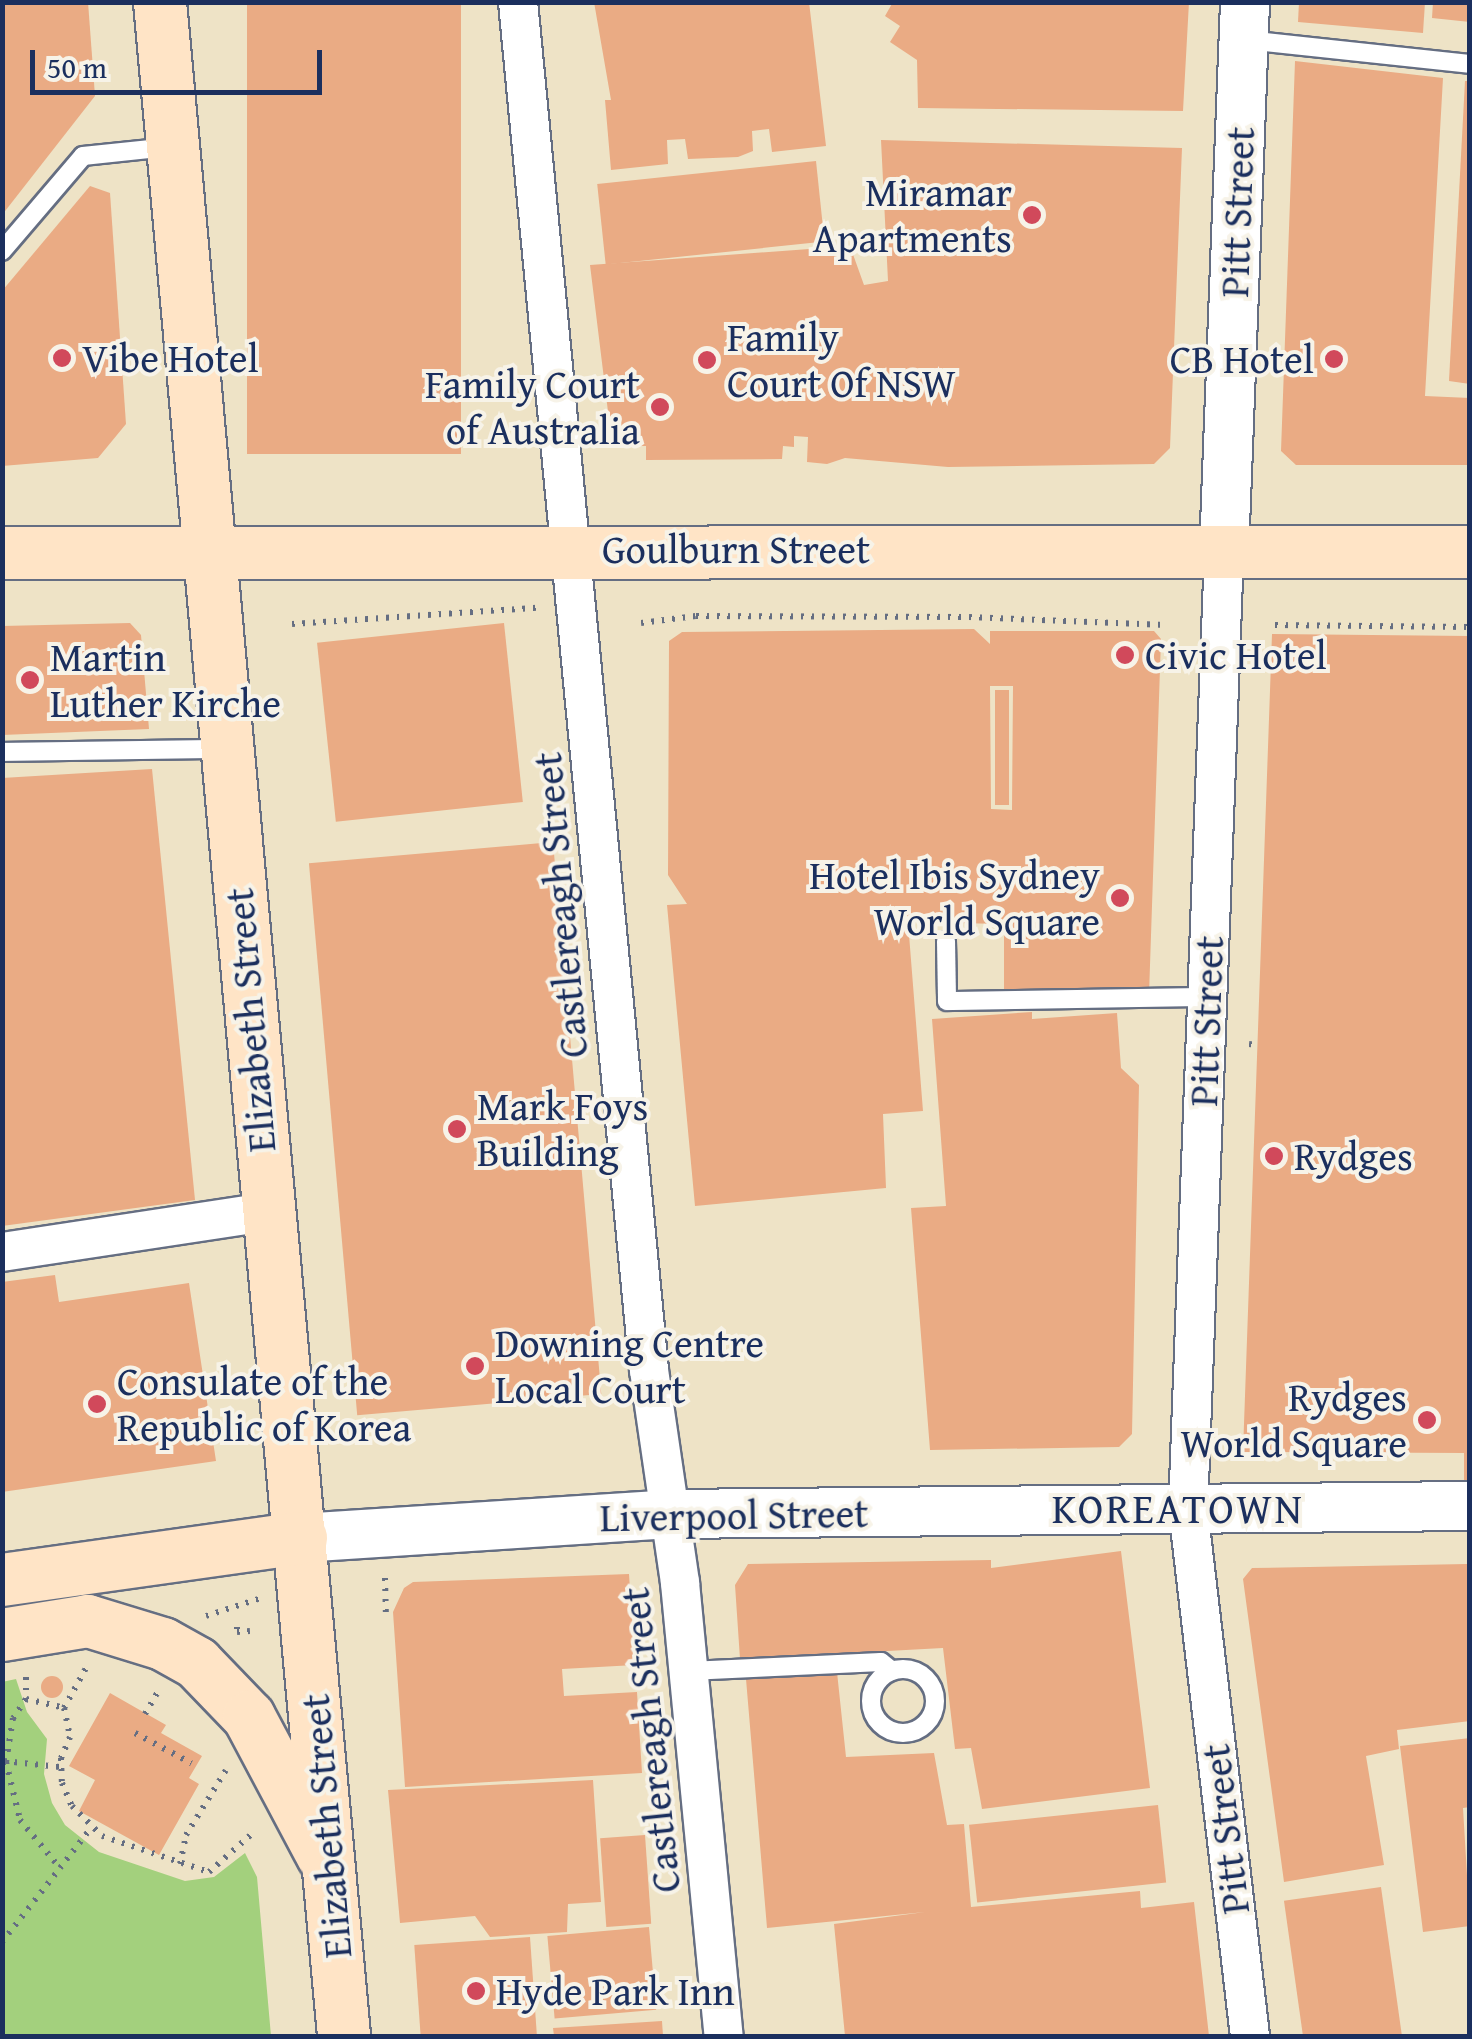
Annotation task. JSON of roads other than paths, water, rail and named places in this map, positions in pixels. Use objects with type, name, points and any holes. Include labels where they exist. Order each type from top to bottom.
[{"type":"main road","name":"Elizabeth Street","points":[[160,2],[344,2036]]},
{"type":"main road","name":"Goulburn Street","points":[[2,553],[573,548],[1470,552]]},
{"type":"main road","name":"Liverpool Street","points":[[2,1580],[301,1538]]},
{"type":"main road","points":[[14,1651],[88,1621],[186,1656],[230,1694],[267,1746],[331,1870]]},
{"type":"street","name":"Castlereagh Street","points":[[518,2],[649,1370],[689,1670],[724,2036]]},
{"type":"street","name":"Pitt Street","points":[[1244,21],[1188,1509],[1250,2036]]},
{"type":"street","points":[[2,1252],[267,1212]]},
{"type":"street","name":"Liverpool Street","points":[[301,1538],[668,1514],[1470,1506]]},
{"type":"lane","points":[[1244,21],[1470,64]]},
{"type":"lane","points":[[2,250],[83,156],[172,146]]},
{"type":"lane","points":[[2,752],[227,748]]},
{"type":"lane","points":[[946,941],[947,1001],[1207,997]]},
{"type":"lane","points":[[689,1670],[881,1662],[892,1671]]},
{"type":"place","name":"Miramar Apartments","points":[[1032,215]]},
{"type":"place","name":"Vibe Hotel","points":[[62,358]]},
{"type":"place","name":"CB Hotel","points":[[1334,359]]},
{"type":"place","name":"Family Court Of NSW","points":[[707,360]]},
{"type":"place","name":"Family Court of Australia","points":[[660,407]]},
{"type":"place","name":"Civic Hotel","points":[[1125,655]]},
{"type":"place","name":"Martin Luther Kirche","points":[[30,680]]},
{"type":"place","name":"Hotel Ibis Sydney World Square","points":[[1120,898]]},
{"type":"place","name":"Mark Foys Building","points":[[457,1129]]},
{"type":"place","name":"Rydges","points":[[1274,1156]]},
{"type":"place","name":"Downing Centre Local Court","points":[[475,1366]]},
{"type":"place","name":"Consulate of the Republic of Korea","points":[[97,1404]]},
{"type":"place","name":"Rydges World Square","points":[[1427,1420]]},
{"type":"place","name":"Hyde Park Inn","points":[[476,1991]]},
{"type":"district","name":"KOREATOWN","points":[[1178,1508]]}]
